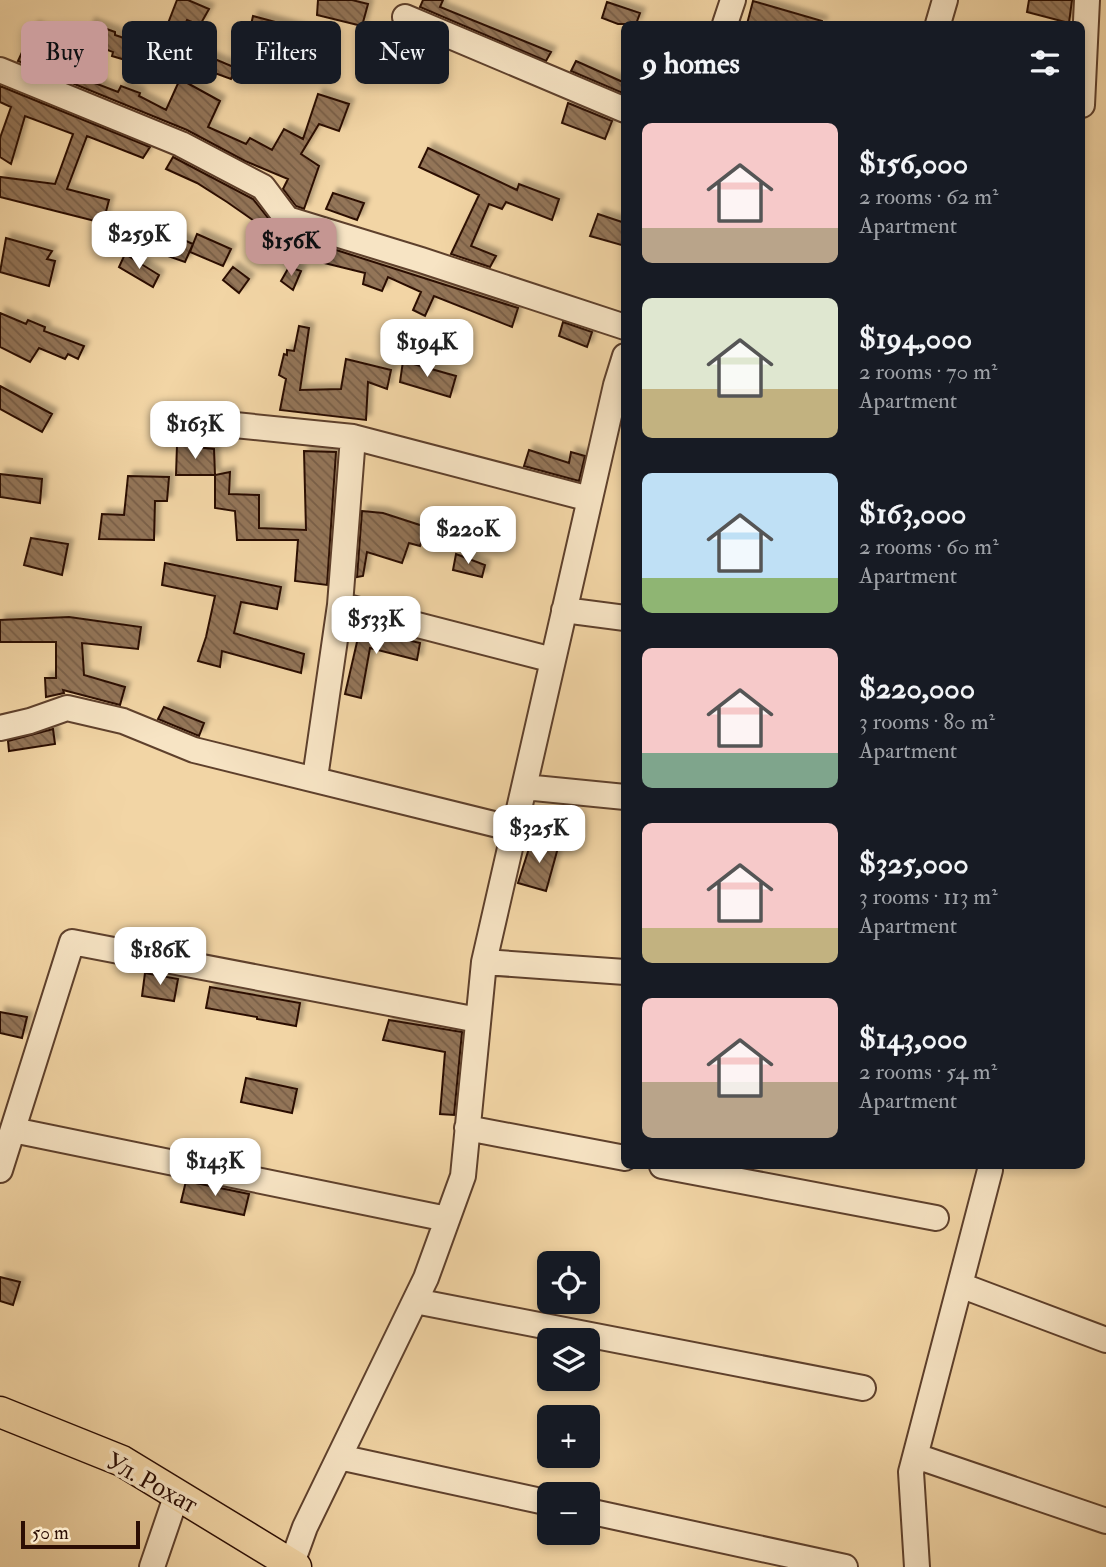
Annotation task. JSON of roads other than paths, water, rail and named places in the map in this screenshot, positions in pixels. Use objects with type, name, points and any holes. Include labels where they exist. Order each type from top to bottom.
[{"type":"main road","name":"Ул. Рохат","points":[[1,1415],[122,1461],[294,1565]]},
{"type":"street","points":[[726,21],[733,0]]},
{"type":"street","points":[[939,21],[945,0]]},
{"type":"street","points":[[1085,42],[1087,0]]},
{"type":"street","points":[[404,17],[621,108]]},
{"type":"street","points":[[0,70],[181,144],[240,174],[263,187],[287,219],[621,326]]},
{"type":"street","points":[[294,1565],[306,1527],[426,1278],[463,1176],[484,962],[590,499],[616,421],[621,385]]},
{"type":"street","points":[[195,421],[353,437],[590,499]]},
{"type":"street","points":[[315,778],[340,605],[353,437]]},
{"type":"street","points":[[340,605],[553,660]]},
{"type":"street","points":[[564,610],[621,617]]},
{"type":"street","points":[[0,728],[67,708],[123,721],[194,750],[514,829]]},
{"type":"street","points":[[524,787],[621,797]]},
{"type":"street","points":[[0,1170],[72,942],[478,1020]]},
{"type":"street","points":[[484,962],[621,972]]},
{"type":"street","points":[[467,1128],[621,1157]]},
{"type":"street","points":[[13,1129],[447,1219]]},
{"type":"street","points":[[678,1169],[936,1217]]},
{"type":"street","points":[[917,1567],[911,1472],[990,1170]]},
{"type":"street","points":[[960,1284],[1106,1340]]},
{"type":"street","points":[[415,1301],[863,1388]]},
{"type":"street","points":[[916,1456],[1106,1521]]},
{"type":"street","points":[[339,1457],[537,1500]]},
{"type":"street","points":[[152,1567],[177,1494]]},
{"type":"street","points":[[600,1514],[845,1567]]}]
